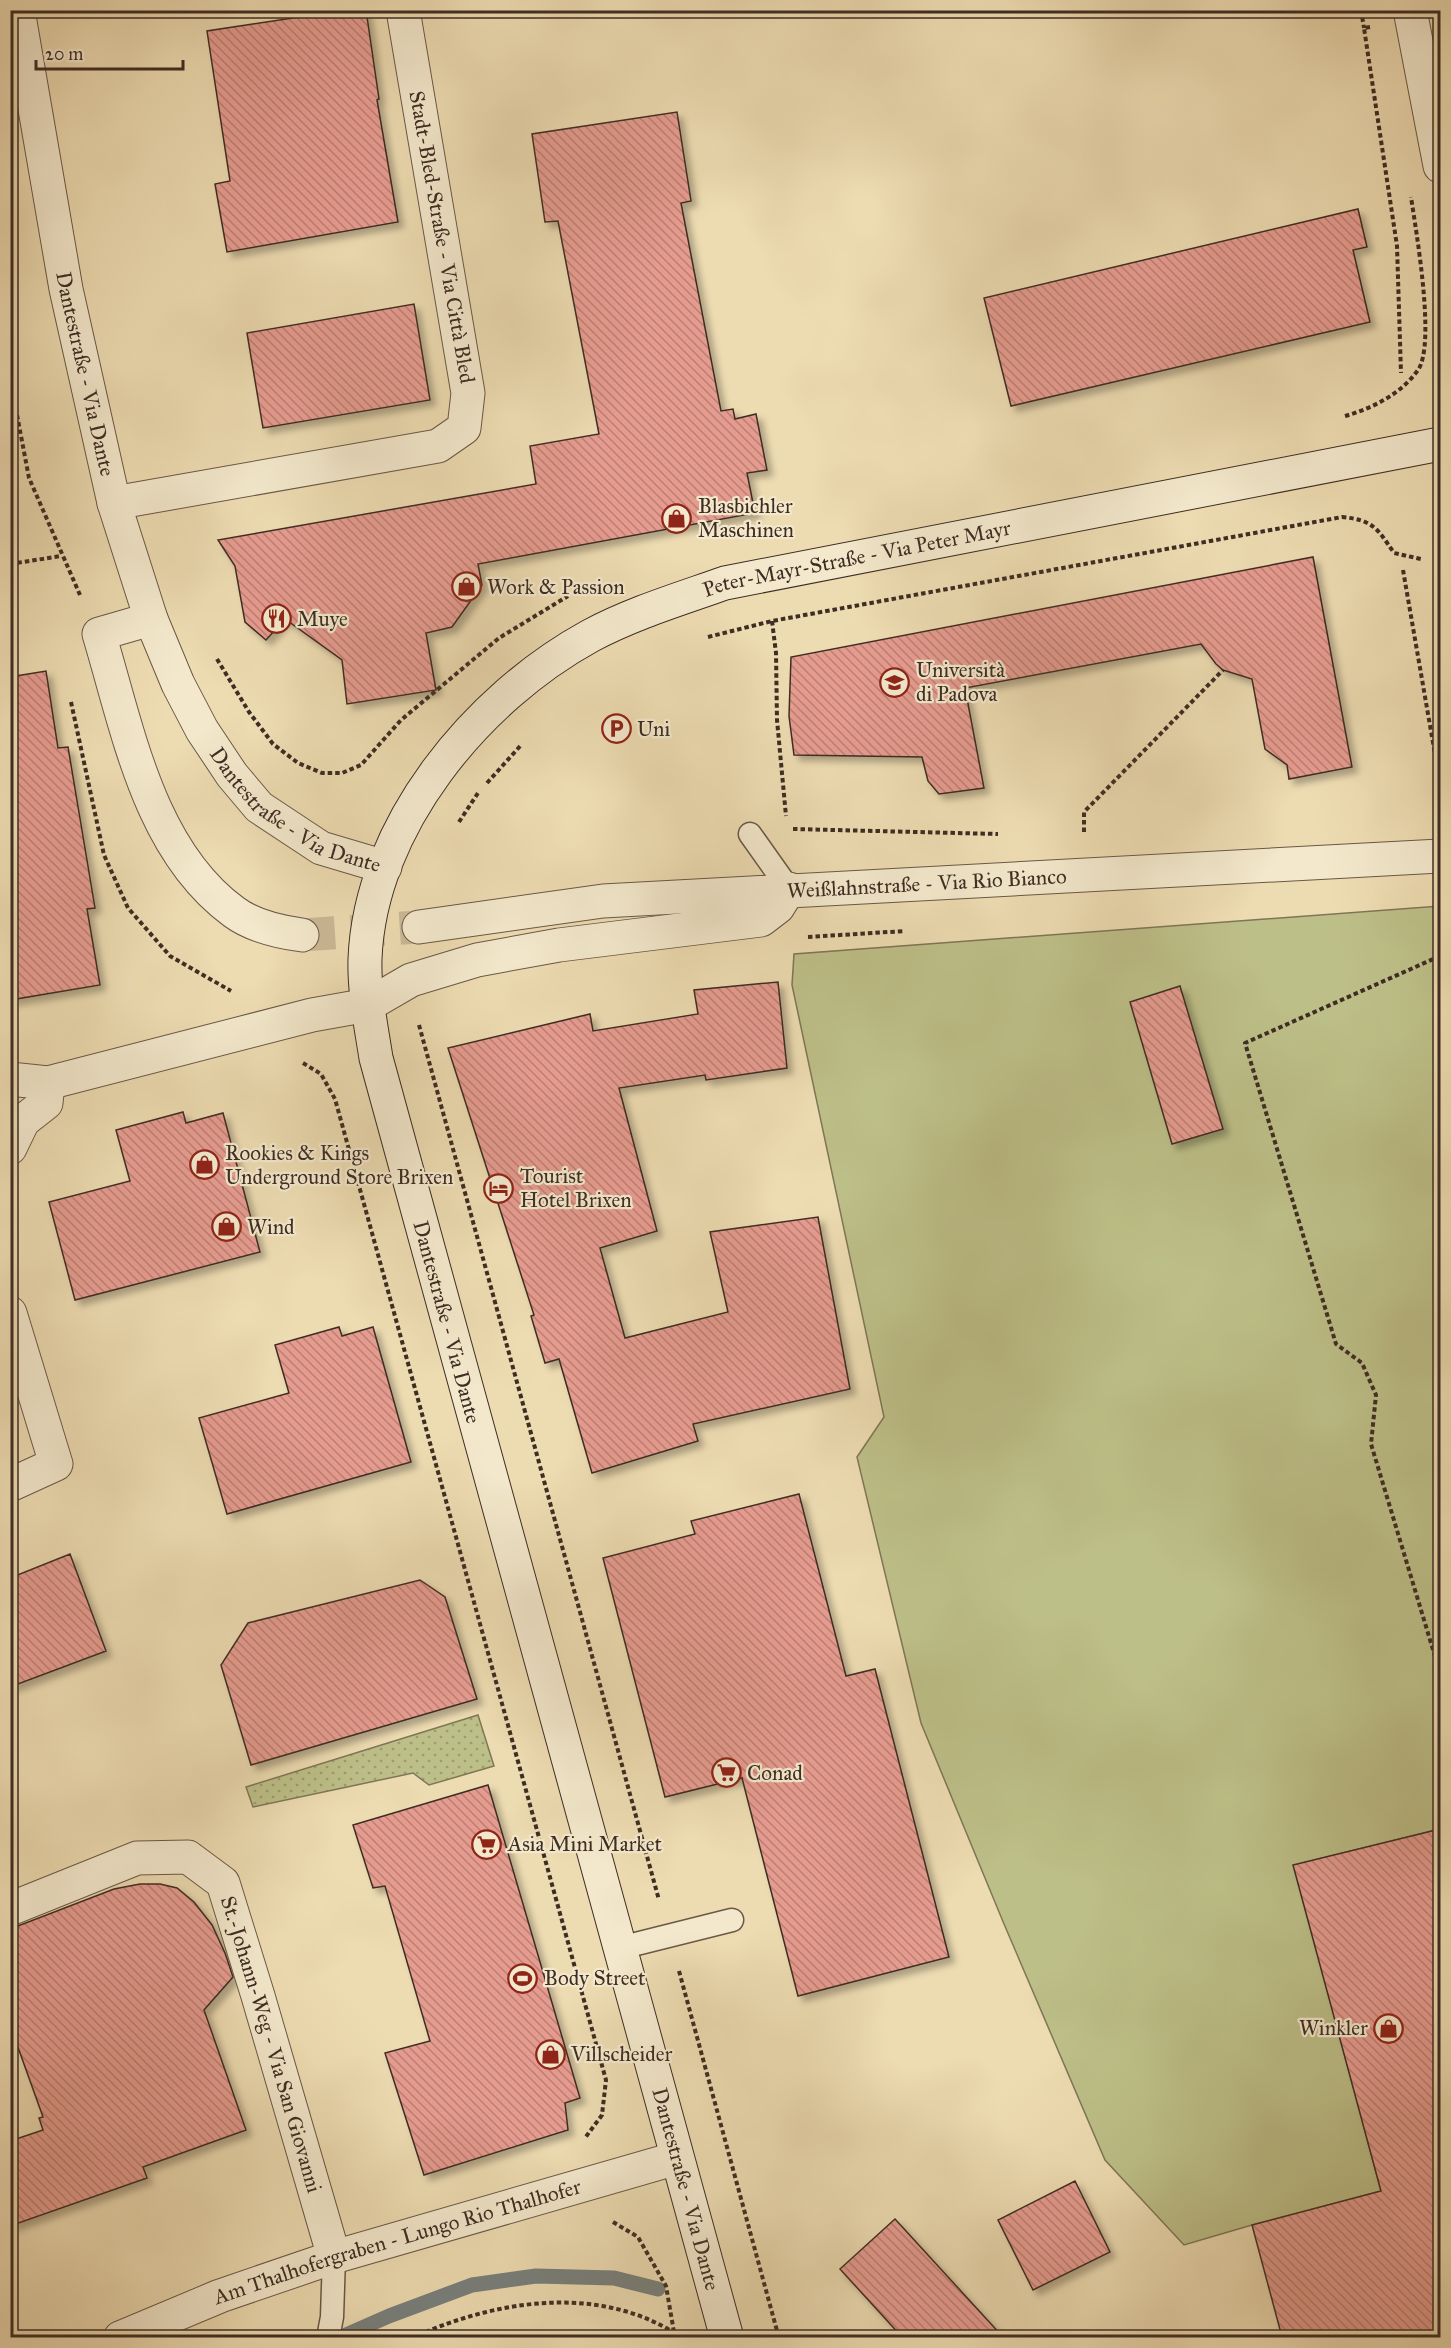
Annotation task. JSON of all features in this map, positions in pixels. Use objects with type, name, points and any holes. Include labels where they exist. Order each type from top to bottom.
[{"type":"street","name":"Dantestraße - Via Dante","points":[[18,10],[66,289],[114,503],[151,619],[177,684],[202,730],[232,775],[259,807],[321,848],[385,867],[369,928],[365,959],[368,1005],[376,1058],[390,1116],[727,2337]]},
{"type":"street","name":"Stadt-Bled-Straße - Via Città Bled","points":[[114,503],[438,446],[464,428],[468,393],[403,10]]},
{"type":"street","points":[[1411,15],[1440,166]]},
{"type":"street","name":"Peter-Mayr-Straße - Via Peter Mayr","points":[[385,867],[404,822],[434,774],[464,738],[507,694],[548,662],[591,636],[646,610],[725,583],[1440,444]]},
{"type":"street","points":[[151,619],[99,634],[144,784],[166,832],[194,877],[235,913],[276,931],[302,935]]},
{"type":"street","name":"Weißlahnstraße - Via Rio Bianco","points":[[368,1005],[411,980],[477,960],[559,945],[761,920],[778,907],[789,889],[1440,856]]},
{"type":"street","points":[[419,927],[603,901],[789,889]]},
{"type":"street","points":[[10,1079],[48,1083],[312,1015],[368,1005]]},
{"type":"street","points":[[10,1148],[23,1121],[46,1103],[48,1083]]},
{"type":"street","points":[[10,1313],[56,1464],[10,1485]]},
{"type":"street","name":"St.-Johann-Weg - Via San Giovanni","points":[[10,1909],[137,1858],[188,1857],[223,1883],[334,2257]]},
{"type":"street","name":"Am Thalhofergraben - Lungo Rio Thalhofer","points":[[120,2337],[220,2296],[334,2257],[677,2157]]},
{"type":"lane","points":[[750,834],[789,889]]},
{"type":"lane","points":[[620,1948],[732,1920]]},
{"type":"lane","points":[[330,2327],[334,2257]]},
{"type":"path","points":[[1361,10],[1397,246],[1401,373]]},
{"type":"path","points":[[1365,28],[1411,15]]},
{"type":"path","points":[[1340,417],[1362,411],[1397,393],[1419,369],[1424,348],[1423,273],[1410,189]]},
{"type":"path","points":[[10,378],[29,478],[61,555],[10,564]]},
{"type":"path","points":[[707,638],[772,621],[1342,517],[1364,519],[1381,535],[1394,553],[1421,559]]},
{"type":"path","points":[[1403,570],[1440,783]]},
{"type":"path","points":[[216,657],[249,712],[273,744],[298,763],[322,773],[342,773],[362,765],[402,720],[498,638],[575,593]]},
{"type":"path","points":[[772,621],[776,653],[777,720],[786,818]]},
{"type":"path","points":[[1085,836],[1084,812],[1223,669]]},
{"type":"path","points":[[457,825],[480,790],[528,737]]},
{"type":"path","points":[[1440,956],[1245,1043],[1336,1344],[1362,1364],[1376,1395],[1371,1444],[1440,1673]]},
{"type":"path","points":[[411,980],[414,1007],[779,2337]]},
{"type":"path","points":[[300,1062],[321,1074],[336,1099],[606,2080],[602,2115],[581,2143],[591,2181],[602,2216],[638,2237],[666,2286],[675,2335]]},
{"type":"path","points":[[412,2337],[436,2326],[501,2309],[555,2301],[611,2306],[658,2322],[675,2335]]},
{"type":"green space","points":[[1440,906],[1440,1829],[1294,1865],[1381,2191],[1184,2245],[1105,2160],[921,1723],[857,1457],[884,1417],[792,985],[794,954]]},
{"type":"green space","points":[[478,1715],[494,1766],[429,1785],[413,1773],[253,1807],[246,1787]]},
{"type":"building","points":[[346,10],[366,10],[379,99],[377,100],[398,222],[227,252],[215,184],[230,181],[207,31]]},
{"type":"building","points":[[677,112],[691,201],[681,203],[721,411],[733,409],[735,419],[756,414],[767,470],[747,473],[755,513],[478,564],[482,585],[452,627],[426,633],[436,690],[347,704],[342,660],[285,619],[266,640],[245,622],[235,566],[218,540],[536,484],[530,446],[599,434],[558,221],[545,222],[532,134]]},
{"type":"building","points":[[1358,209],[1367,247],[1353,250],[1370,322],[1011,406],[984,298]]},
{"type":"building","points":[[414,304],[430,400],[263,428],[247,333]]},
{"type":"building","name":"Università di Padova","points":[[1313,557],[1352,767],[1289,779],[1287,765],[1265,749],[1252,679],[1223,670],[1201,644],[965,688],[984,788],[939,794],[928,781],[922,757],[794,755],[789,716],[791,657]]},
{"type":"building","points":[[46,671],[58,748],[68,747],[95,908],[87,909],[100,985],[10,1000],[10,677]]},
{"type":"building","points":[[778,982],[787,1068],[706,1080],[705,1075],[619,1088],[657,1231],[600,1248],[625,1338],[728,1312],[710,1232],[818,1217],[850,1389],[693,1424],[698,1441],[592,1473],[559,1359],[545,1363],[531,1316],[534,1315],[448,1048],[590,1014],[593,1031],[698,1014],[694,990]]},
{"type":"building","points":[[1180,986],[1223,1129],[1172,1144],[1130,1002]]},
{"type":"building","points":[[183,1112],[186,1123],[223,1113],[260,1252],[75,1300],[49,1202],[130,1181],[116,1130]]},
{"type":"building","points":[[339,1327],[342,1336],[373,1327],[411,1462],[227,1514],[199,1418],[289,1393],[275,1345]]},
{"type":"building","points":[[799,1494],[846,1676],[875,1669],[949,1957],[798,1996],[742,1778],[665,1797],[603,1558],[695,1534],[691,1521]]},
{"type":"building","points":[[70,1554],[106,1651],[10,1687],[10,1578]]},
{"type":"building","points":[[420,1580],[445,1597],[477,1699],[251,1765],[221,1665],[248,1623]]},
{"type":"building","points":[[488,1785],[580,2098],[565,2103],[568,2130],[424,2175],[385,2053],[430,2041],[385,1886],[373,1888],[353,1825]]},
{"type":"building","name":"Winkler","points":[[1440,1829],[1440,2337],[1282,2337],[1252,2225],[1381,2191],[1293,1865]]},
{"type":"building","points":[[140,1884],[160,1884],[177,1888],[194,1902],[212,1925],[225,1953],[233,1977],[204,2010],[246,2130],[143,2167],[147,2178],[10,2226],[10,2141],[43,2130],[39,2118],[43,2117],[10,2025],[10,1929],[114,1889]]},
{"type":"building","points":[[1075,2181],[1110,2252],[1033,2290],[998,2220]]},
{"type":"building","points":[[895,2219],[1003,2337],[902,2337],[840,2269]]},
{"type":"waterway","points":[[339,2338],[389,2316],[472,2285],[536,2276],[614,2278],[658,2289]]},
{"type":"tunnel","points":[[302,935],[419,927]]},
{"type":"place","name":"Blasbichler Maschinen","points":[[677,518]]},
{"type":"place","name":"Work & Passion","points":[[466,587]]},
{"type":"place","name":"Muye","points":[[276,619]]},
{"type":"place","name":"Università di Padova","points":[[895,682]]},
{"type":"place","name":"Uni","points":[[616,729]]},
{"type":"place","name":"Rookies & Kings Underground Store Brixen","points":[[204,1165]]},
{"type":"place","name":"Tourist Hotel Brixen","points":[[499,1188]]},
{"type":"place","name":"Wind","points":[[226,1227]]},
{"type":"place","name":"Conad","points":[[726,1773]]},
{"type":"place","name":"Asia Mini Market","points":[[487,1844]]},
{"type":"place","name":"Body Street","points":[[523,1978]]},
{"type":"place","name":"Winkler","points":[[1389,2028]]},
{"type":"place","name":"Villscheider","points":[[550,2054]]}]
